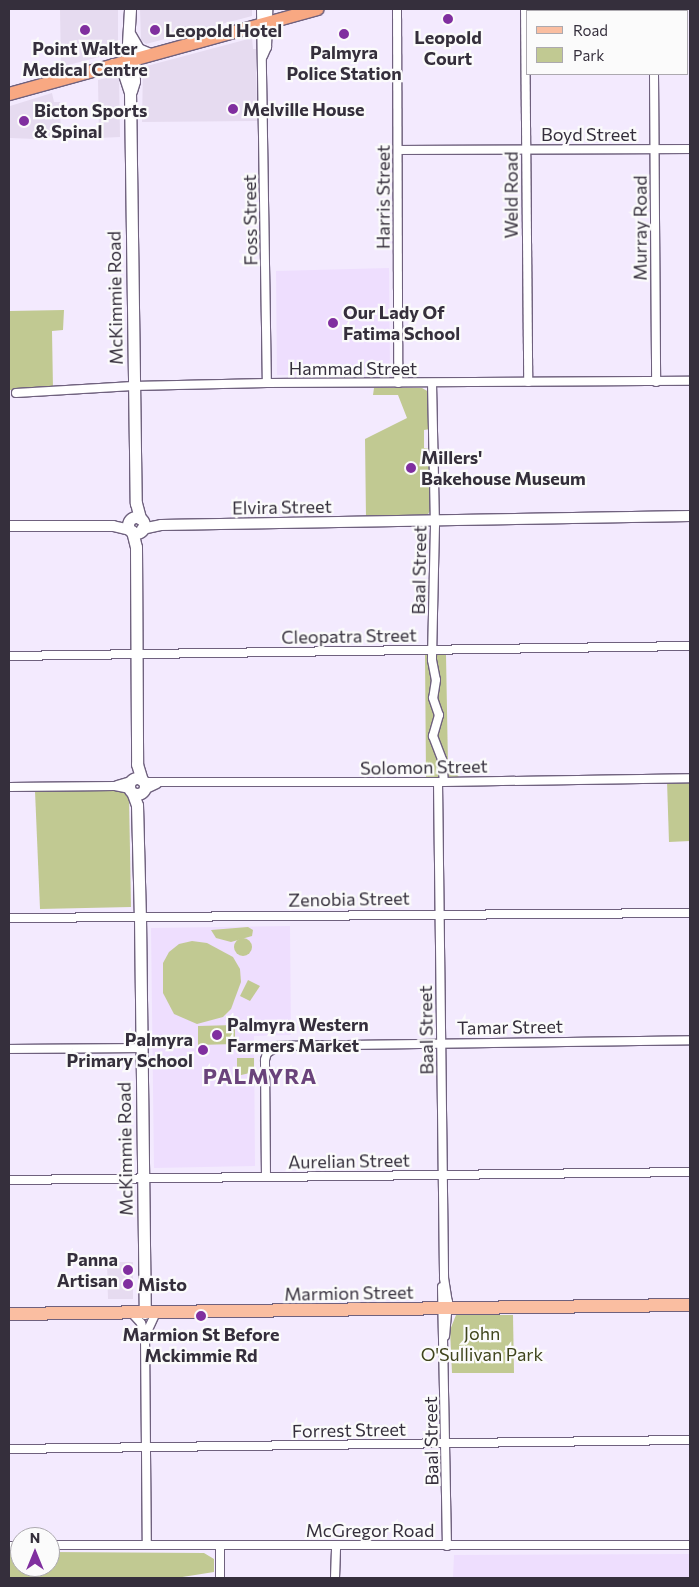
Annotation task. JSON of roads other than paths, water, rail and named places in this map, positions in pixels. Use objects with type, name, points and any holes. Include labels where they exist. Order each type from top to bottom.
[{"type":"highway","points":[[9,94],[112,64],[317,9]]},
{"type":"main road","name":"McKimmie Road","points":[[130,9],[130,60],[134,81],[130,92]]},
{"type":"main road","points":[[130,35],[138,49],[150,54]]},
{"type":"main road","name":"McKimmie Road","points":[[112,64],[123,70],[130,92],[143,1178],[149,1310]]},
{"type":"main road","name":"Marmion Street","points":[[445,1306],[690,1299]]},
{"type":"main road","name":"Marmion Street","points":[[9,1308],[149,1310],[690,1305]]},
{"type":"main road","name":"Marmion Street","points":[[9,1314],[149,1310]]},
{"type":"street","name":"Foss Street","points":[[261,9],[267,47],[263,56],[267,383]]},
{"type":"street","name":"Foss Street","points":[[264,23],[268,9]]},
{"type":"street","name":"Harris Street","points":[[397,9],[398,383]]},
{"type":"street","name":"Weld Road","points":[[525,9],[528,382]]},
{"type":"street","name":"Murray Road","points":[[654,75],[656,382]]},
{"type":"street","name":"Boyd Street","points":[[398,150],[690,148]]},
{"type":"street","name":"Hammad Street","points":[[16,393],[133,386],[267,383],[690,381]]},
{"type":"street","name":"Baal Street","points":[[432,383],[435,522],[432,650],[436,680],[434,698],[439,715],[433,740],[442,760],[439,913],[447,1546]]},
{"type":"street","name":"Elvira Street","points":[[9,526],[435,522],[690,516]]},
{"type":"street","name":"Cleopatra Street","points":[[9,656],[690,646]]},
{"type":"street","name":"Solomon Street","points":[[9,787],[115,786],[137,788],[157,784],[690,778]]},
{"type":"street","name":"Zenobia Street","points":[[9,918],[690,912]]},
{"type":"street","name":"Tamar Street","points":[[266,1177],[265,1060],[271,1048],[690,1040]]},
{"type":"street","points":[[9,1049],[142,1048]]},
{"type":"street","name":"Aurelian Street","points":[[9,1180],[690,1172]]},
{"type":"street","name":"McKimmie Road","points":[[147,1545],[145,1336],[149,1310]]},
{"type":"street","name":"McKimmie Road","points":[[131,1312],[140,1321],[145,1336]]},
{"type":"street","name":"Forrest Street","points":[[9,1449],[690,1440]]},
{"type":"street","name":"McGregor Road","points":[[60,1545],[690,1545]]},
{"type":"street","points":[[220,1545],[220,1578]]},
{"type":"street","points":[[336,1545],[336,1578]]},
{"type":"place","name":"Leopold Court","points":[[448,19]]},
{"type":"place","name":"Point Walter Medical Centre","points":[[85,30]]},
{"type":"place","name":"Leopold Hotel","points":[[155,30]]},
{"type":"place","name":"Palmyra Police Station","points":[[344,34]]},
{"type":"place","name":"Melville House","points":[[233,109]]},
{"type":"place","name":"Bicton Sports & Spinal","points":[[24,121]]},
{"type":"place","name":"Our Lady Of Fatima School","points":[[333,323]]},
{"type":"place","name":"Millers' Bakehouse Museum","points":[[411,468]]},
{"type":"place","name":"Palmyra Western Farmers Market","points":[[217,1035]]},
{"type":"place","name":"Palmyra Primary School","points":[[203,1050]]},
{"type":"place","name":"Panna Artisan","points":[[128,1270]]},
{"type":"place","name":"Misto","points":[[128,1284]]},
{"type":"place","name":"Marmion St Before Mckimmie Rd","points":[[201,1316]]},
{"type":"district","name":"PALMYRA","points":[[260,1076]]},
{"type":"park label","name":"John O'Sullivan Park","points":[[482,1344]]}]
